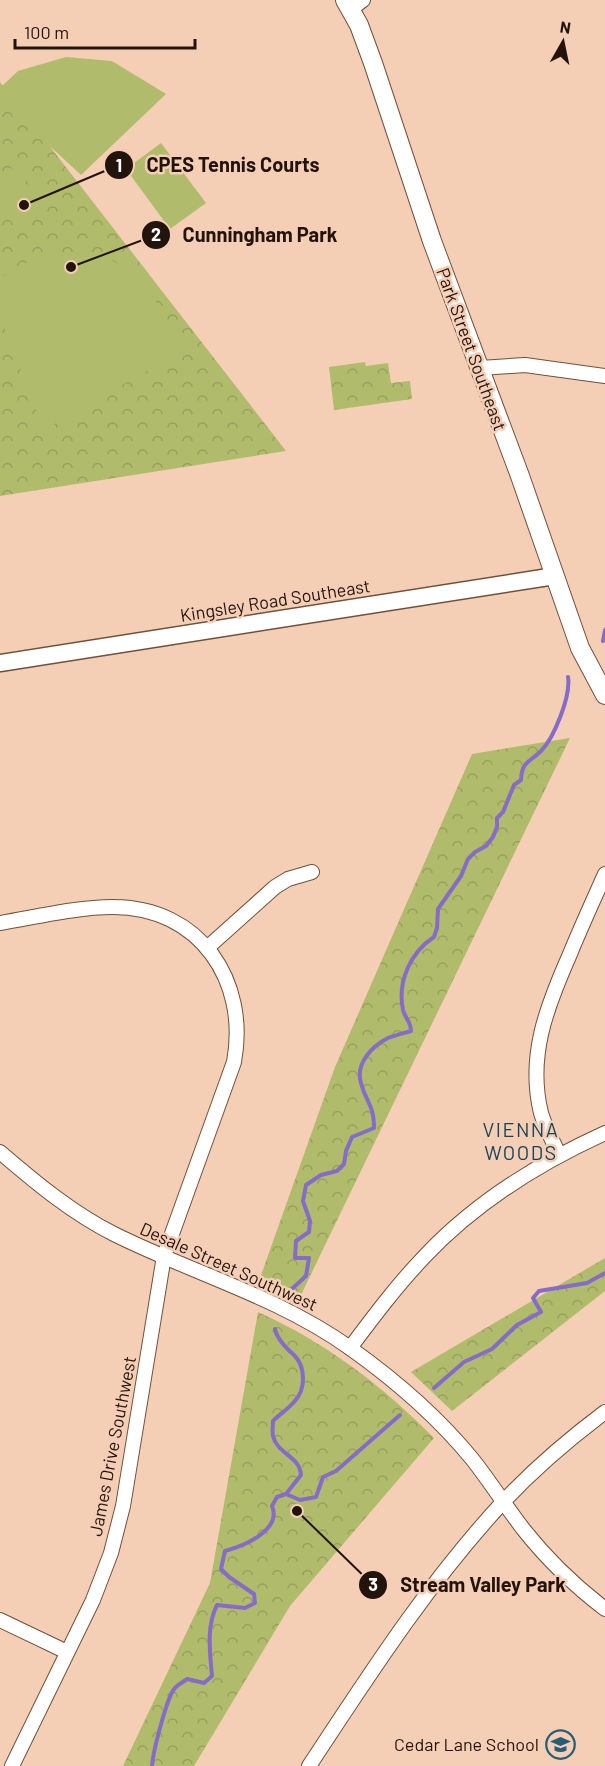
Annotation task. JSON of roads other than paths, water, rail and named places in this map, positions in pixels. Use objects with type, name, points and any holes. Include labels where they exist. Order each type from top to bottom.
[{"type":"main road","name":"Park Street Southeast","points":[[353,3],[432,242],[480,368],[580,648],[605,695]]},
{"type":"street","points":[[480,368],[525,365],[605,376]]},
{"type":"street","name":"Kingsley Road Southeast","points":[[0,663],[555,576]]},
{"type":"street","points":[[207,948],[275,887],[288,879],[312,872]]},
{"type":"street","points":[[559,1155],[545,1123],[537,1090],[538,1041],[550,999],[605,874]]},
{"type":"street","name":"James Drive Southwest","points":[[0,923],[112,907],[132,908],[171,920],[207,948],[224,972],[237,1015],[238,1043],[234,1062],[164,1256],[123,1506],[111,1552],[100,1582],[12,1766]]},
{"type":"street","points":[[350,1348],[410,1273],[452,1230],[487,1201],[538,1167],[605,1133]]},
{"type":"street","name":"Desale Street Southwest","points":[[0,1152],[26,1175],[86,1218],[112,1233],[241,1287],[286,1309],[350,1348],[408,1393],[450,1435],[472,1459],[543,1552],[605,1609]]},
{"type":"street","points":[[309,1766],[369,1673],[433,1584],[504,1501],[574,1436],[605,1412]]},
{"type":"street","points":[[0,1620],[67,1652]]},
{"type":"waterway","points":[[603,641],[605,630]]},
{"type":"waterway","points":[[293,1288],[306,1276],[309,1258],[295,1258],[296,1241],[309,1232],[310,1221],[303,1201],[306,1185],[321,1175],[337,1171],[344,1164],[352,1137],[374,1128],[371,1108],[361,1083],[360,1069],[366,1056],[382,1041],[411,1031],[403,1010],[402,999],[402,988],[408,968],[419,951],[434,937],[438,909],[461,876],[468,859],[486,846],[493,837],[497,827],[497,818],[503,812],[514,785],[521,780],[525,766],[541,751],[551,737],[567,695],[568,677]]},
{"type":"waterway","points":[[434,1388],[464,1362],[492,1349],[517,1325],[541,1312],[533,1298],[539,1291],[587,1283],[605,1273]]},
{"type":"waterway","points":[[152,1766],[164,1713],[175,1688],[187,1679],[204,1683],[212,1676],[210,1631],[217,1605],[245,1608],[255,1603],[254,1594],[221,1569],[225,1551],[251,1541],[267,1529],[272,1522],[274,1515],[272,1506],[277,1497],[286,1494],[301,1475],[297,1463],[279,1447],[273,1436],[273,1421],[298,1397],[303,1378],[298,1360],[282,1343],[275,1329]]},
{"type":"waterway","points":[[286,1494],[300,1500],[316,1497],[323,1477],[336,1471],[400,1415]]},
{"type":"place","name":"CPES Tennis Courts","points":[[24,205]]},
{"type":"place","name":"Cunningham Park","points":[[71,267]]},
{"type":"place","name":"Stream Valley Park","points":[[297,1511]]},
{"type":"place","name":"Cedar Lane School","points":[[560,1744]]},
{"type":"district","name":"VIENNA WOODS","points":[[521,1140]]}]
